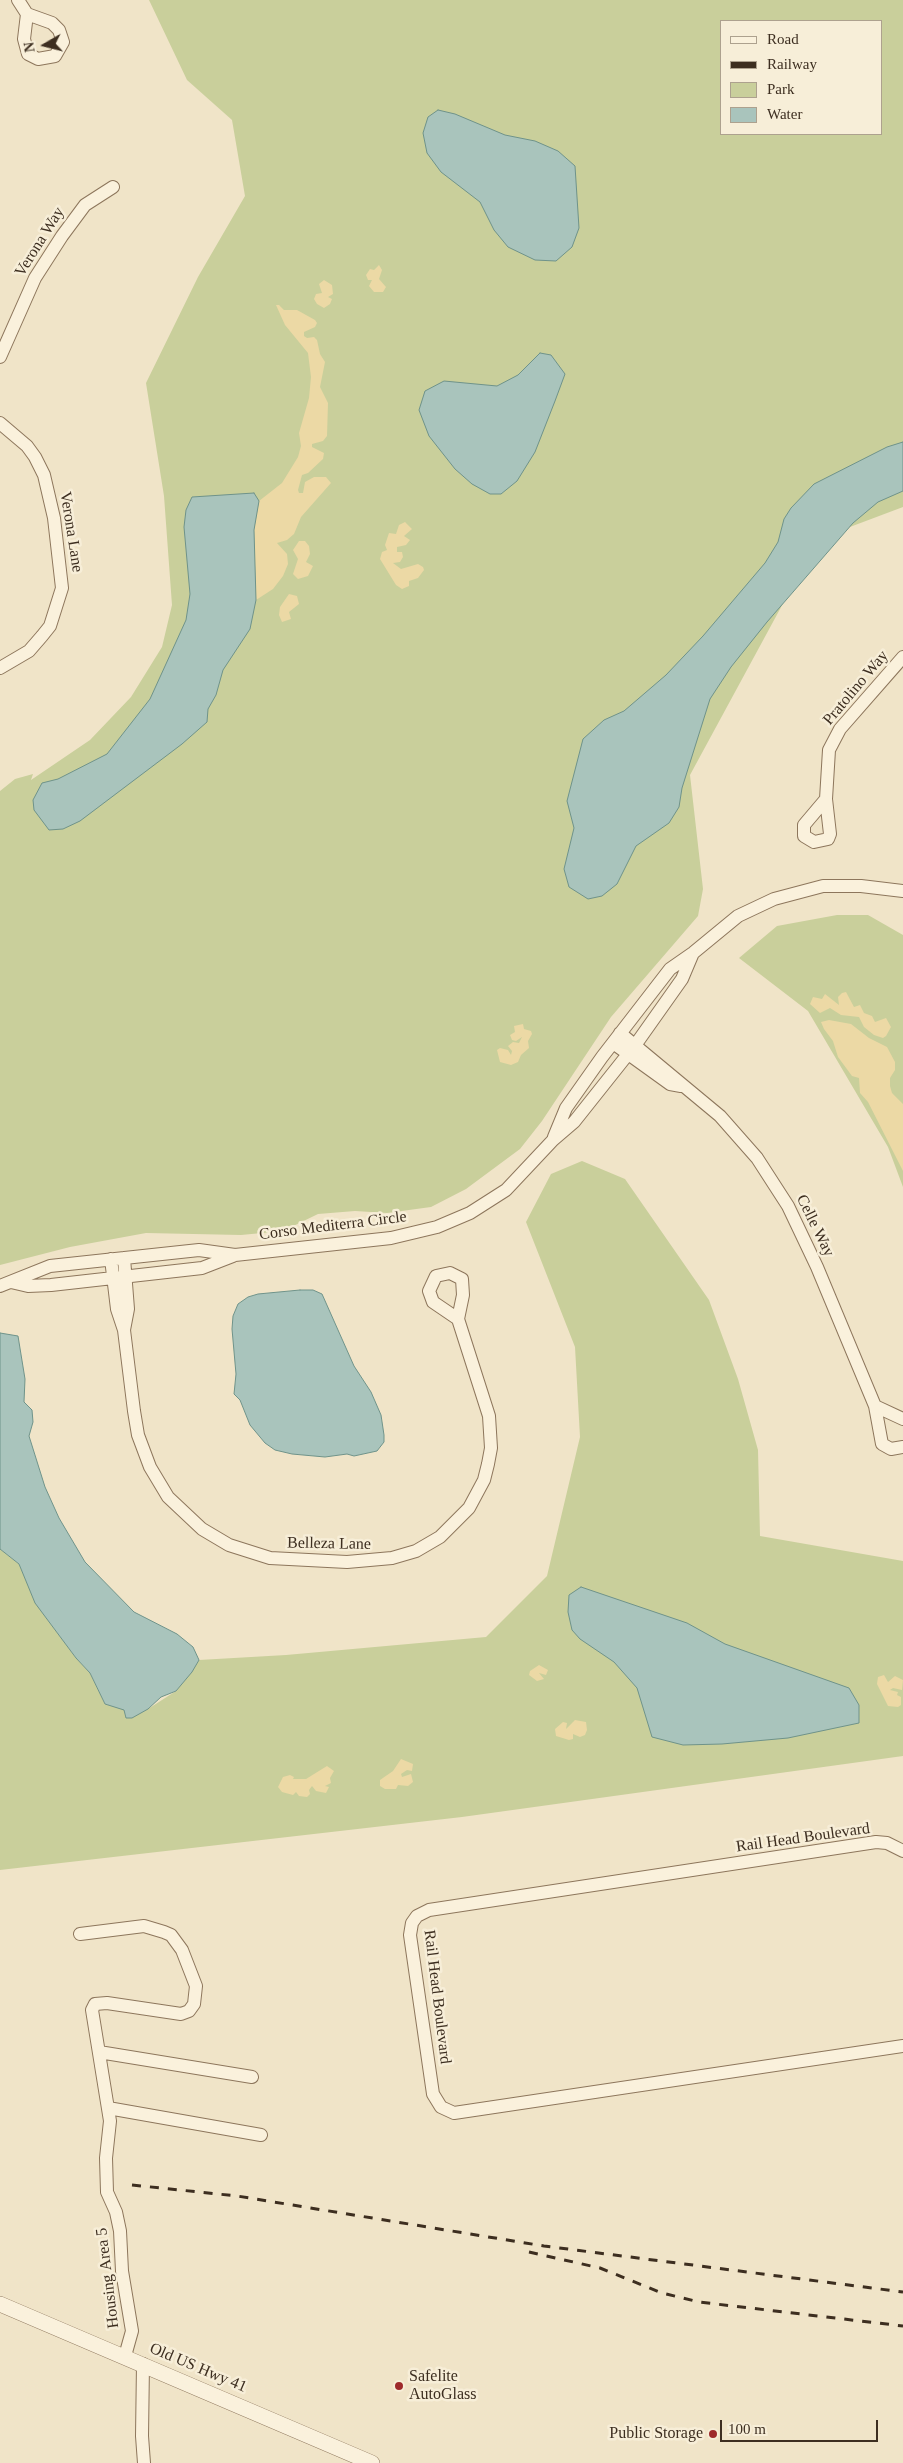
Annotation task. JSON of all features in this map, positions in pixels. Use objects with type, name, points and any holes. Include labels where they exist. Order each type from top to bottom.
[{"type":"street","points":[[18,0],[27,14]]},
{"type":"street","name":"Verona Way","points":[[0,357],[35,278],[62,236],[85,205],[114,187]]},
{"type":"street","name":"Verona Lane","points":[[0,423],[27,446],[36,457],[44,475],[54,518],[62,588],[50,626],[29,651],[0,668]]},
{"type":"street","name":"Pratolino Way","points":[[826,799],[829,750],[840,729],[903,657]]},
{"type":"street","name":"Corso Mediterra Circle","points":[[552,1140],[566,1108],[670,969],[693,953],[738,916],[774,899],[823,886],[861,886],[903,891]]},
{"type":"street","name":"Corso Mediterra Circle","points":[[5,1284],[50,1266],[200,1250],[235,1255],[391,1238],[438,1227],[470,1213],[506,1190],[552,1140],[574,1122],[632,1049],[682,979],[693,953]]},
{"type":"street","name":"Celle Way","points":[[617,1038],[632,1049],[670,1084],[684,1087],[720,1116],[751,1151],[788,1206],[817,1266],[875,1406],[882,1444],[891,1449],[903,1447]]},
{"type":"street","name":"Corso Mediterra Circle","points":[[5,1284],[51,1286],[202,1268],[235,1255]]},
{"type":"street","name":"Belleza Lane","points":[[119,1278],[124,1258]]},
{"type":"street","name":"Belleza Lane","points":[[110,1259],[119,1278],[128,1309],[124,1330],[134,1411],[144,1452],[159,1483],[191,1520],[229,1545],[257,1556],[283,1560],[365,1562],[402,1556],[440,1537],[469,1508],[484,1480],[490,1448],[489,1416],[458,1319]]},
{"type":"street","points":[[875,1406],[903,1419]]},
{"type":"street","name":"Rail Head Boulevard","points":[[903,1851],[887,1843],[876,1842],[429,1910],[418,1916],[412,1923],[410,1935],[433,2094],[441,2107],[454,2113],[462,2114],[903,2046]]},
{"type":"street","name":"Housing Area 5","points":[[80,1934],[144,1926],[164,1932],[170,1935],[182,1950],[196,1986],[194,2004],[189,2011],[181,2014],[107,2003],[95,2004],[92,2010],[108,2108],[110,2132],[106,2158],[106,2192],[116,2212],[120,2231],[122,2271],[132,2331],[125,2356]]},
{"type":"street","points":[[99,2052],[252,2077]]},
{"type":"street","points":[[108,2108],[261,2135]]},
{"type":"street","name":"Old US Hwy 41","points":[[4,2306],[372,2463]]},
{"type":"street","points":[[143,2364],[142,2436],[144,2463]]},
{"type":"green space","points":[[149,0],[903,0],[903,507],[818,539],[690,775],[703,889],[698,916],[611,1017],[542,1121],[520,1149],[466,1189],[431,1207],[387,1213],[355,1211],[318,1214],[283,1231],[241,1235],[146,1233],[70,1247],[0,1265],[0,791],[15,779],[33,774],[31,780],[90,740],[131,697],[162,647],[172,605],[164,496],[146,383],[198,277],[245,196],[232,120],[187,80]]},
{"type":"green space","points":[[837,915],[868,915],[903,935],[903,1187],[888,1147],[808,1011],[739,958],[777,926]]},
{"type":"green space","points":[[582,1161],[625,1179],[709,1300],[738,1379],[758,1450],[760,1536],[903,1561],[903,1756],[462,1817],[0,1870],[0,1549],[19,1564],[47,1618],[76,1658],[90,1673],[105,1704],[148,1709],[176,1691],[199,1660],[286,1655],[486,1637],[547,1576],[580,1437],[575,1347],[526,1222],[551,1174]]},
{"type":"sand","points":[[379,265],[382,270],[379,279],[386,287],[383,292],[374,292],[369,286],[372,280],[368,280],[366,275],[370,269],[374,270]]},
{"type":"sand","points":[[324,280],[332,285],[333,294],[328,297],[332,299],[330,304],[324,308],[317,304],[314,299],[316,294],[322,293],[319,284]]},
{"type":"sand","points":[[276,305],[279,305],[284,310],[297,310],[317,323],[315,327],[304,332],[304,336],[307,338],[314,337],[317,340],[320,354],[325,362],[320,387],[328,403],[327,436],[323,441],[312,444],[312,447],[324,453],[323,459],[308,473],[302,475],[298,490],[299,493],[303,493],[305,482],[314,477],[326,477],[331,483],[301,517],[294,534],[287,540],[277,543],[287,554],[288,564],[283,576],[273,589],[256,600],[254,530],[259,501],[282,483],[298,457],[301,446],[299,433],[309,398],[311,377],[308,353],[285,325]]},
{"type":"sand","points":[[405,522],[412,529],[404,536],[410,540],[406,545],[397,547],[397,552],[402,552],[403,557],[400,562],[393,563],[401,569],[418,564],[424,570],[418,578],[409,581],[409,586],[402,589],[396,585],[380,559],[382,552],[387,550],[385,545],[389,533],[396,534],[399,525]]},
{"type":"sand","points":[[299,541],[305,541],[309,546],[310,554],[306,562],[313,566],[308,576],[298,579],[293,574],[298,559],[293,550]]},
{"type":"sand","points":[[289,594],[297,596],[299,604],[289,612],[291,619],[282,622],[279,615],[280,607]]},
{"type":"sand","points":[[846,992],[854,1007],[860,1005],[864,1013],[872,1016],[875,1022],[886,1018],[891,1027],[886,1036],[883,1038],[874,1035],[864,1027],[859,1017],[841,1015],[830,1008],[820,1013],[810,1004],[813,997],[822,999],[825,994],[839,1005],[838,997]]},
{"type":"sand","points":[[829,1020],[851,1024],[869,1038],[887,1047],[895,1062],[895,1070],[890,1078],[890,1086],[892,1093],[903,1104],[903,1171],[868,1102],[860,1093],[859,1078],[852,1076],[838,1057],[833,1041],[824,1029],[821,1022]]},
{"type":"sand","points":[[523,1024],[524,1029],[531,1031],[532,1034],[528,1041],[529,1048],[521,1055],[518,1062],[511,1065],[500,1062],[497,1050],[500,1048],[508,1050],[511,1055],[512,1051],[508,1046],[513,1042],[519,1043],[522,1037],[516,1041],[512,1040],[510,1035],[515,1032],[514,1026]]},
{"type":"sand","points":[[539,1665],[548,1670],[546,1675],[539,1673],[544,1679],[537,1681],[529,1675],[530,1671]]},
{"type":"sand","points":[[884,1675],[888,1682],[895,1676],[903,1680],[902,1690],[893,1688],[890,1690],[898,1692],[897,1695],[901,1697],[901,1705],[898,1707],[888,1706],[877,1684],[878,1677]]},
{"type":"sand","points":[[575,1720],[586,1722],[587,1730],[585,1735],[580,1737],[573,1734],[573,1739],[569,1740],[556,1736],[555,1729],[563,1722],[567,1723],[566,1729]]},
{"type":"sand","points":[[401,1759],[413,1764],[412,1771],[407,1770],[401,1774],[402,1777],[411,1774],[413,1782],[408,1786],[398,1785],[396,1789],[385,1789],[380,1786],[380,1780],[393,1771]]},
{"type":"sand","points":[[327,1766],[334,1771],[330,1778],[331,1783],[325,1786],[329,1787],[326,1793],[316,1791],[312,1786],[307,1797],[299,1796],[296,1792],[293,1795],[282,1792],[278,1787],[283,1777],[290,1775],[294,1777],[293,1779],[306,1779]]},
{"type":"water","points":[[438,110],[455,114],[505,135],[535,141],[558,151],[575,166],[579,228],[572,247],[556,261],[535,260],[508,247],[494,230],[480,202],[441,172],[427,153],[423,133],[428,117]]},
{"type":"water","points":[[540,353],[551,355],[565,374],[535,452],[517,481],[501,494],[490,494],[472,484],[455,469],[429,436],[419,410],[425,391],[444,381],[497,386],[518,375]]},
{"type":"water","points":[[903,442],[903,491],[878,502],[853,523],[767,622],[731,667],[710,699],[682,788],[679,807],[669,823],[636,846],[617,884],[602,896],[588,899],[569,887],[564,869],[574,828],[567,801],[583,739],[604,720],[624,711],[666,675],[703,636],[765,563],[778,542],[784,519],[791,508],[814,484],[887,447]]},
{"type":"water","points":[[254,493],[259,501],[254,530],[256,600],[250,629],[223,670],[216,695],[208,709],[207,722],[182,744],[80,821],[63,829],[49,830],[34,810],[33,800],[42,783],[58,779],[107,754],[150,699],[186,620],[190,594],[184,527],[186,510],[192,497]]},
{"type":"water","points":[[313,1290],[322,1294],[354,1366],[371,1392],[381,1415],[384,1435],[384,1442],[377,1451],[354,1456],[347,1454],[325,1457],[292,1454],[275,1450],[265,1443],[250,1425],[240,1400],[234,1394],[236,1374],[232,1329],[233,1316],[238,1304],[248,1297],[258,1294]]},
{"type":"water","points":[[0,1333],[18,1336],[25,1379],[24,1402],[32,1410],[33,1422],[29,1436],[45,1487],[59,1518],[85,1562],[134,1612],[177,1634],[193,1647],[199,1660],[192,1672],[176,1691],[161,1697],[148,1709],[132,1718],[126,1718],[124,1710],[105,1704],[90,1673],[76,1658],[35,1603],[19,1564],[0,1549]]},
{"type":"water","points":[[581,1587],[687,1623],[725,1644],[849,1688],[859,1705],[859,1723],[788,1738],[722,1744],[683,1745],[652,1737],[637,1688],[614,1662],[580,1639],[572,1630],[568,1612],[569,1595]]},
{"type":"railway","points":[[132,2185],[237,2196],[544,2246],[903,2292]]},
{"type":"railway","points":[[529,2252],[600,2268],[662,2293],[699,2302],[903,2326]]},
{"type":"place","name":"Safelite AutoGlass","points":[[399,2386]]},
{"type":"place","name":"Public Storage","points":[[713,2434]]}]
